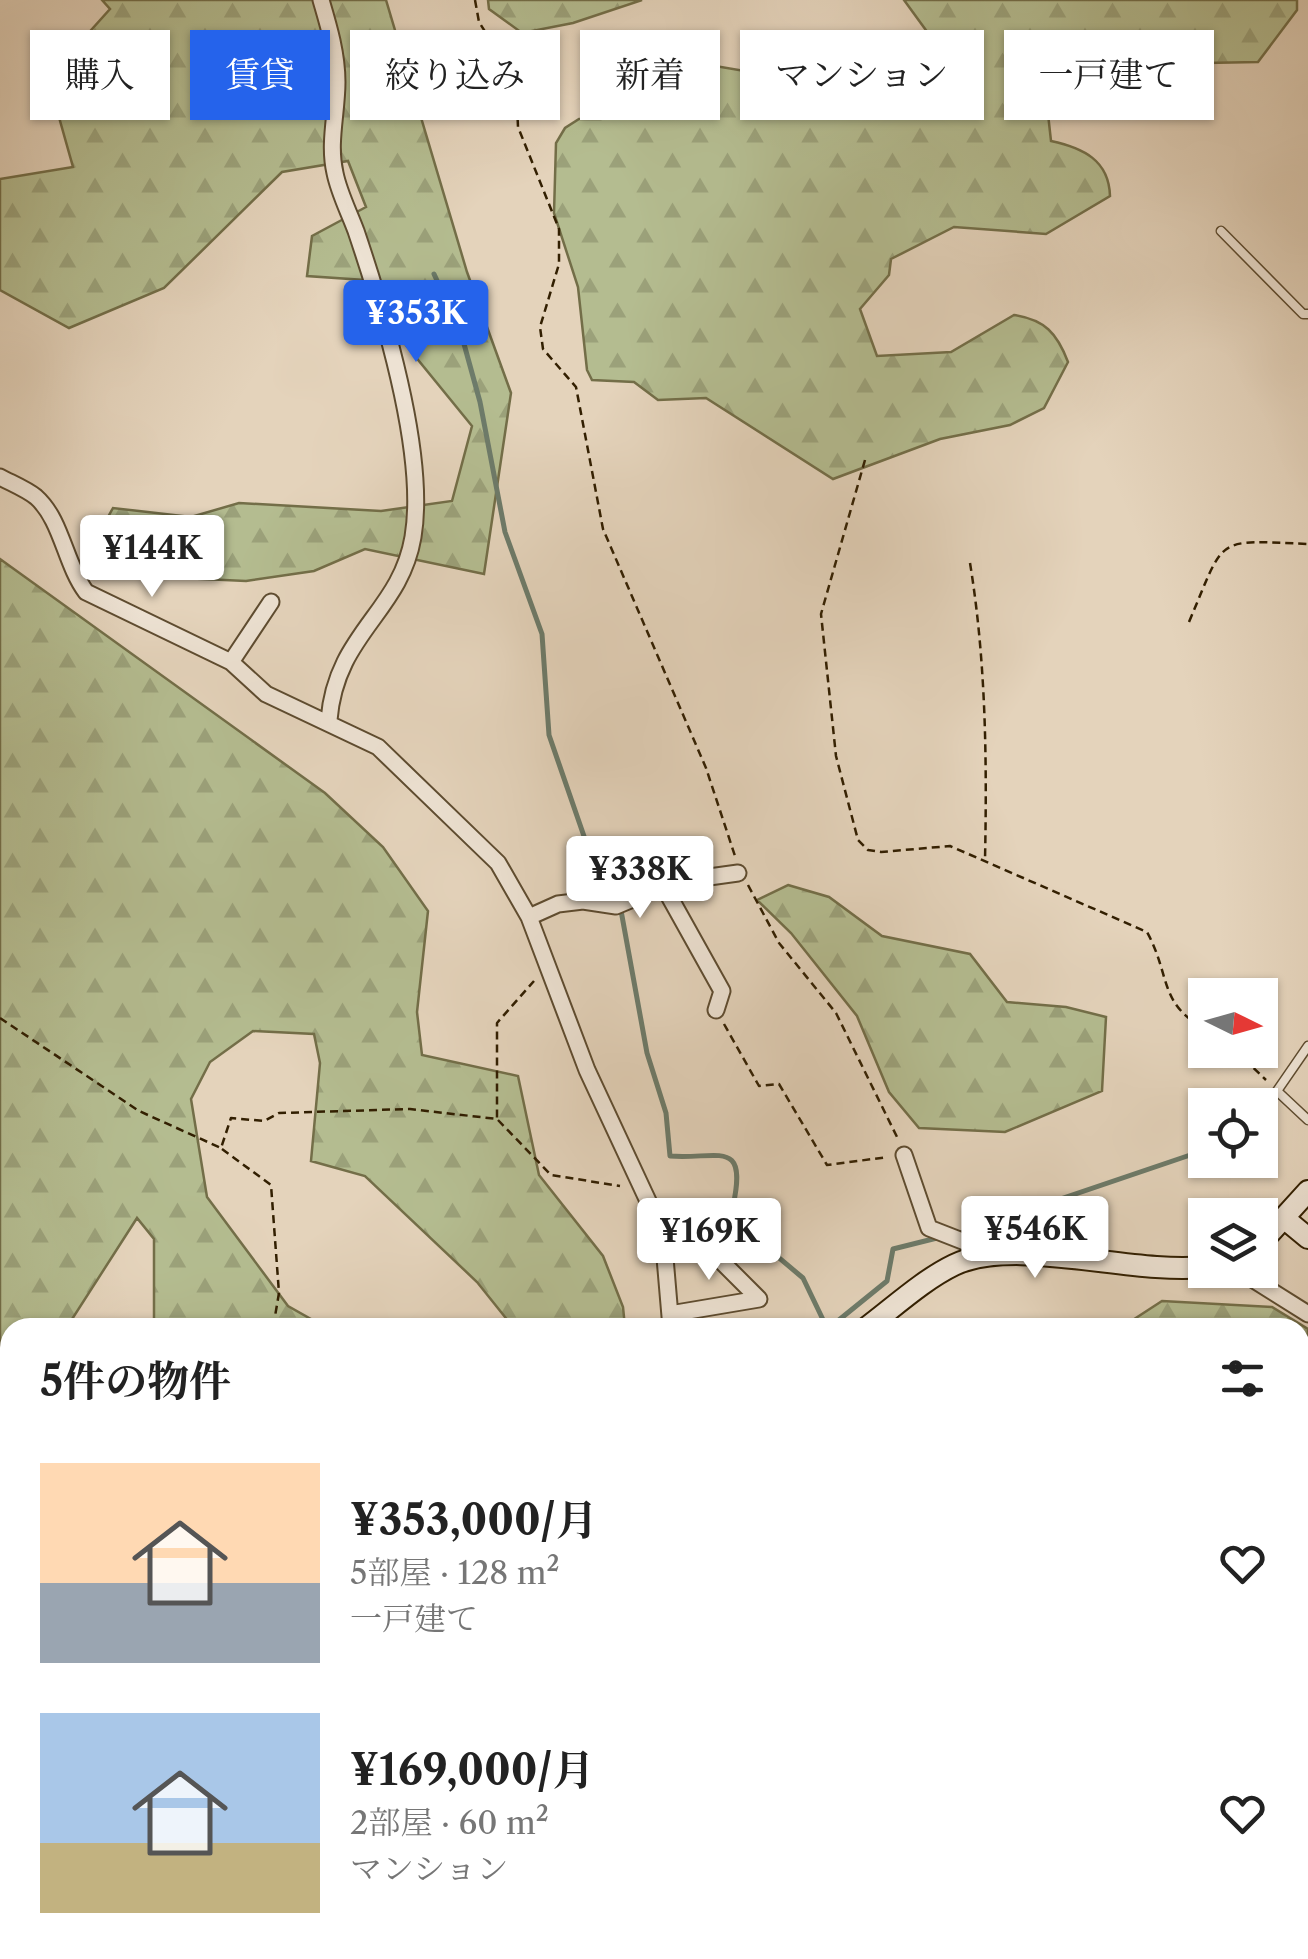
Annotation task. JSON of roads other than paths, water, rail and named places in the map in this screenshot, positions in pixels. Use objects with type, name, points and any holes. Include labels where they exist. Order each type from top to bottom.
[{"type":"street","points":[[321,0],[336,60],[332,138],[335,178],[356,233],[398,387],[408,431],[415,513],[401,577],[355,637],[336,677],[329,720]]},
{"type":"street","points":[[0,477],[35,496],[46,509],[73,575],[86,592],[231,662],[266,694],[329,720],[378,747],[498,864],[529,917],[587,1070],[640,1183],[664,1246],[670,1318]]},
{"type":"street","points":[[231,662],[271,602]]},
{"type":"street","points":[[529,917],[570,902],[616,906],[664,886],[738,873]]},
{"type":"street","points":[[664,886],[722,991],[716,1010]]},
{"type":"street","points":[[904,1155],[928,1228],[970,1244],[978,1257]]},
{"type":"street","points":[[1278,1226],[1308,1191]]},
{"type":"street","points":[[1285,1219],[1308,1238]]},
{"type":"street","points":[[664,1246],[701,1241],[759,1299],[682,1318]]},
{"type":"street","points":[[879,1318],[938,1274],[978,1257],[1016,1254],[1133,1268],[1188,1267]]},
{"type":"street","points":[[1267,1288],[1308,1314]]},
{"type":"lane","points":[[1221,231],[1303,314],[1308,314]]},
{"type":"lane","points":[[1308,1046],[1277,1091],[1308,1120]]},
{"type":"waterway","points":[[434,274],[461,333],[480,402],[505,532],[542,634],[549,735],[595,868],[618,894],[647,1053],[666,1113],[670,1156],[715,1155],[732,1161],[737,1184],[733,1206],[752,1235],[803,1278],[822,1318]]},
{"type":"waterway","points":[[957,1234],[1188,1156]]},
{"type":"waterway","points":[[841,1318],[887,1281],[893,1249],[937,1238]]}]
